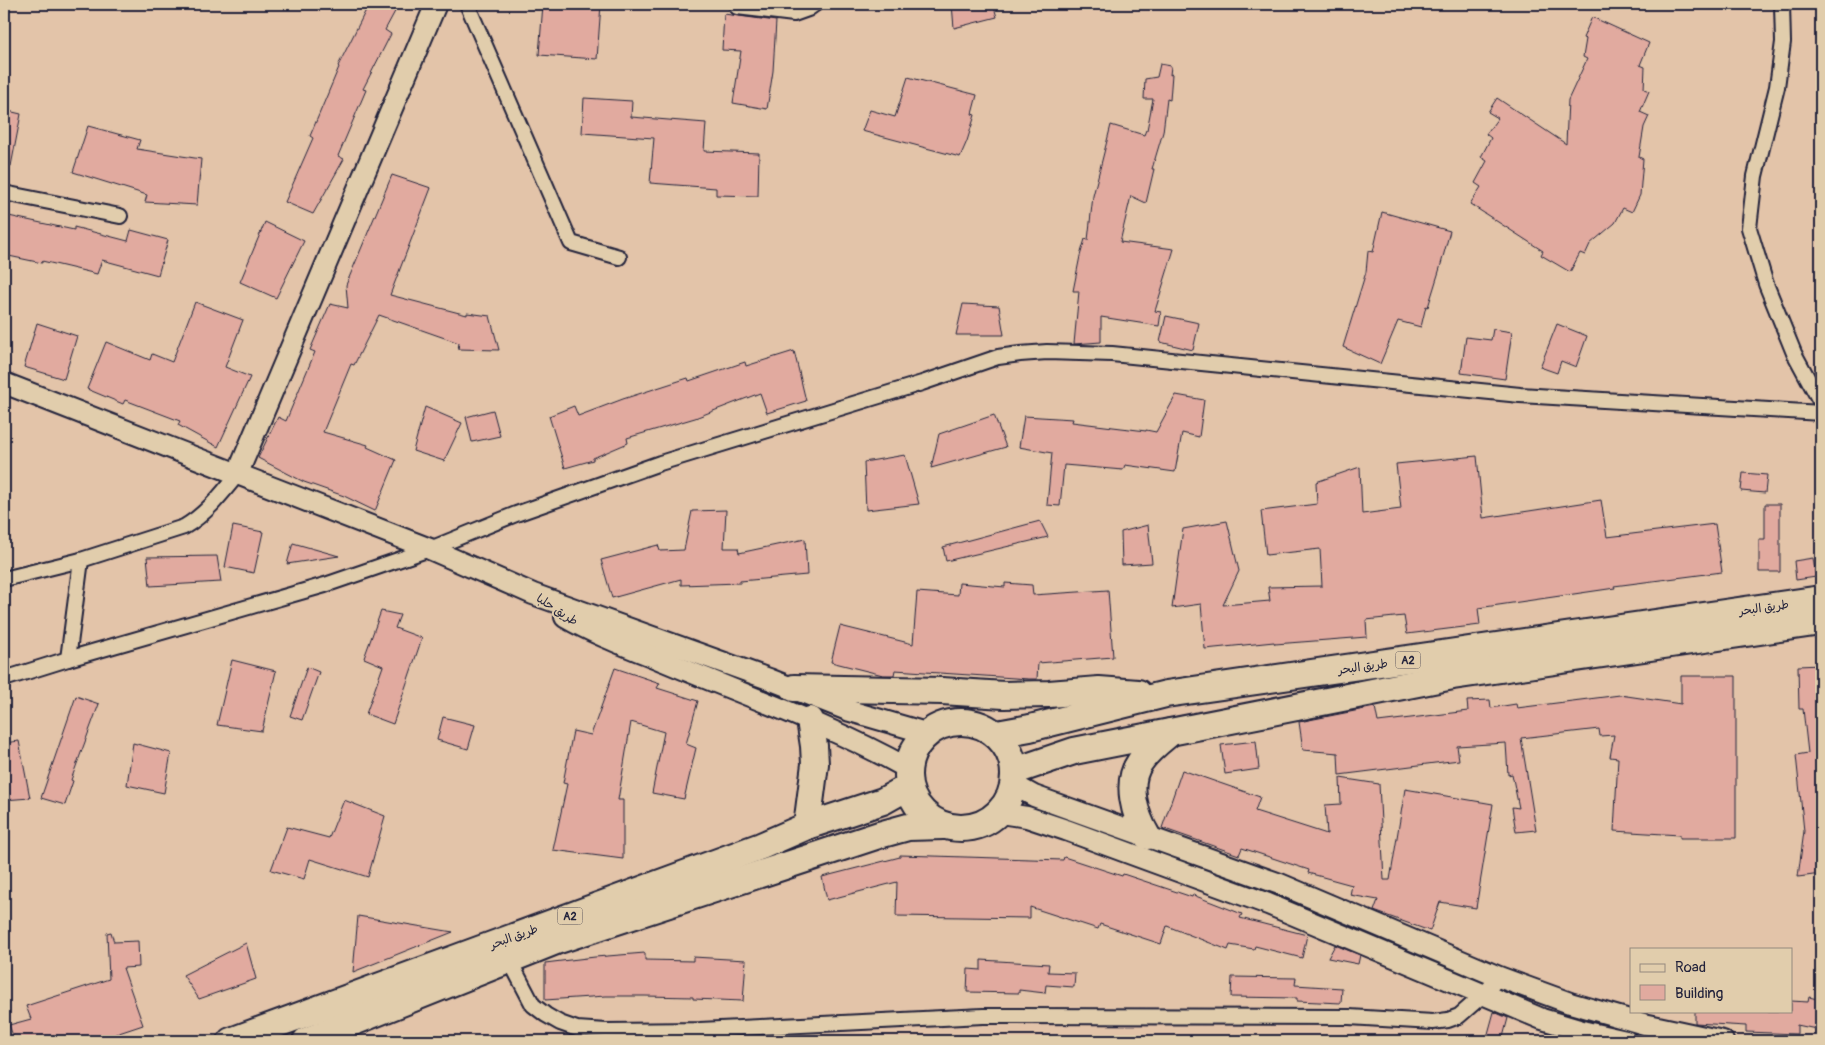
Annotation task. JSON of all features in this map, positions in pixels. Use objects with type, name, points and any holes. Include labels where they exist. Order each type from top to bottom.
[{"type":"highway","name":"طريق البحر","points":[[996,734],[1030,728],[1166,694],[1821,600]]},
{"type":"highway","name":"طريق البحر","points":[[1015,778],[1074,751],[1354,694],[1454,676],[1821,622]]},
{"type":"highway","points":[[1351,668],[1354,694]]},
{"type":"highway","points":[[794,688],[942,691],[1004,695],[1100,690],[1166,694]]},
{"type":"highway","points":[[807,826],[815,764],[810,720]]},
{"type":"highway","points":[[943,826],[921,811],[908,777],[914,749],[926,733],[943,724],[962,721],[980,724],[996,734],[1009,751],[1015,778],[1009,800],[1000,813]]},
{"type":"highway","points":[[1147,836],[1139,822],[1134,806],[1133,785],[1139,764],[1171,732]]},
{"type":"highway","name":"طريق البحر","points":[[306,1041],[510,961],[552,933],[807,826],[883,800],[908,777]]},
{"type":"highway","name":"A2","points":[[943,826],[963,829],[983,824],[1000,813]]},
{"type":"highway","name":"طريق البحر","points":[[231,1041],[552,933],[878,835],[908,827],[943,826]]},
{"type":"main road","points":[[237,475],[436,4]]},
{"type":"main road","points":[[4,383],[430,549],[533,594]]},
{"type":"main road","name":"طريق حلبا","points":[[533,594],[794,688],[850,711],[926,733]]},
{"type":"main road","name":"طريق حلبا","points":[[533,594],[566,618],[611,640],[810,720],[872,748],[908,777]]},
{"type":"main road","points":[[1015,778],[1034,796],[1280,884],[1500,977],[1591,1009],[1644,1024],[1723,1041]]},
{"type":"main road","points":[[1000,813],[1027,817],[1066,830],[1268,904],[1542,1019],[1626,1041]]},
{"type":"main road","points":[[1268,904],[1280,884]]},
{"type":"main road","points":[[1586,1032],[1591,1009]]},
{"type":"street","points":[[467,4],[571,243],[619,257]]},
{"type":"street","points":[[737,7],[794,14],[815,4]]},
{"type":"street","points":[[1782,4],[1783,42],[1777,87],[1755,176],[1750,228],[1766,284],[1794,353],[1821,403]]},
{"type":"street","points":[[4,193],[120,216]]},
{"type":"street","points":[[4,679],[68,658],[325,585],[430,549],[516,514],[660,463],[922,383],[998,357],[1047,352],[1112,354],[1520,395],[1821,412]]},
{"type":"street","points":[[4,579],[81,560],[184,528],[198,520],[211,507],[237,475]]},
{"type":"street","points":[[68,658],[81,560]]},
{"type":"street","points":[[510,961],[534,1005],[546,1015],[560,1023],[577,1029],[606,1031],[700,1030],[983,1016],[1350,1018],[1433,1022],[1459,1016],[1500,977]]},
{"type":"building","points":[[369,4],[399,4],[385,30],[391,34],[363,89],[366,90],[338,156],[344,159],[313,214],[285,202],[313,138],[310,136],[338,66]]},
{"type":"building","points":[[543,4],[601,4],[597,59],[539,55]]},
{"type":"building","points":[[952,4],[993,4],[997,17],[954,28]]},
{"type":"building","points":[[724,14],[776,21],[773,71],[767,109],[733,103],[741,51],[722,50]]},
{"type":"building","points":[[1592,17],[1649,43],[1640,65],[1645,67],[1644,89],[1649,91],[1640,112],[1649,116],[1644,127],[1639,157],[1643,159],[1640,195],[1632,212],[1623,208],[1615,223],[1590,244],[1585,255],[1580,253],[1570,272],[1541,255],[1543,251],[1470,204],[1481,187],[1475,183],[1487,161],[1481,157],[1491,138],[1486,134],[1498,118],[1488,112],[1497,98],[1566,144],[1568,100],[1587,59],[1583,57],[1586,39],[1583,38]]},
{"type":"building","points":[[1160,64],[1171,66],[1170,75],[1172,74],[1170,100],[1167,99],[1163,132],[1152,169],[1154,169],[1146,203],[1131,196],[1120,242],[1174,249],[1155,311],[1161,312],[1159,326],[1101,317],[1101,342],[1074,344],[1079,291],[1073,291],[1085,239],[1088,240],[1093,196],[1111,125],[1144,135],[1147,130],[1153,99],[1144,99],[1145,79],[1157,77]]},
{"type":"building","points":[[908,77],[977,95],[972,114],[975,115],[960,157],[862,131],[870,110],[895,117]]},
{"type":"building","points":[[584,98],[632,101],[631,117],[706,123],[704,151],[759,153],[758,196],[716,195],[716,188],[650,183],[654,138],[582,133]]},
{"type":"building","points":[[4,110],[21,114],[11,166],[4,166]]},
{"type":"building","points":[[88,126],[140,140],[137,149],[201,159],[197,205],[145,202],[147,195],[73,172]]},
{"type":"building","points":[[392,175],[431,188],[390,295],[467,315],[467,313],[490,316],[499,350],[458,349],[459,343],[379,315],[354,365],[351,364],[323,432],[368,445],[367,447],[396,460],[375,511],[344,496],[304,482],[258,458],[278,417],[286,421],[315,352],[310,350],[330,304],[348,308],[346,285]]},
{"type":"building","points":[[1382,212],[1450,231],[1421,327],[1398,321],[1380,364],[1343,347],[1366,272],[1368,251],[1373,252]]},
{"type":"building","points":[[4,215],[74,230],[74,227],[128,241],[131,230],[168,240],[158,275],[102,260],[97,274],[42,261],[42,263],[4,255]]},
{"type":"building","points":[[265,222],[304,241],[276,298],[240,282]]},
{"type":"building","points":[[195,302],[243,320],[225,367],[250,377],[218,447],[178,425],[180,421],[125,400],[123,404],[87,389],[106,342],[150,360],[152,354],[172,362]]},
{"type":"building","points":[[963,304],[999,306],[1004,335],[956,335]]},
{"type":"building","points":[[1166,316],[1199,323],[1193,350],[1160,342]]},
{"type":"building","points":[[37,323],[77,336],[64,379],[24,367]]},
{"type":"building","points":[[1557,324],[1587,336],[1576,367],[1561,361],[1557,373],[1540,367]]},
{"type":"building","points":[[1493,329],[1512,332],[1505,379],[1461,373],[1466,337],[1491,340]]},
{"type":"building","points":[[794,351],[806,401],[767,413],[760,393],[695,418],[627,438],[628,443],[593,458],[593,460],[565,468],[549,416],[574,406],[578,416],[688,378],[689,381],[745,362],[746,366]]},
{"type":"building","points":[[1176,395],[1204,400],[1199,437],[1182,433],[1175,472],[1125,465],[1123,470],[1064,465],[1060,506],[1047,505],[1052,453],[1019,447],[1024,416],[1073,419],[1072,422],[1156,432]]},
{"type":"building","points":[[425,407],[462,423],[444,461],[413,451]]},
{"type":"building","points":[[493,410],[500,436],[472,442],[466,417]]},
{"type":"building","points":[[994,415],[1006,447],[931,468],[939,434]]},
{"type":"building","points":[[905,455],[919,504],[866,510],[864,462]]},
{"type":"building","points":[[1477,456],[1483,518],[1601,500],[1607,537],[1715,524],[1722,572],[1614,586],[1615,588],[1478,608],[1480,625],[1407,634],[1404,616],[1366,620],[1367,637],[1275,644],[1274,642],[1205,649],[1201,604],[1172,608],[1183,529],[1227,521],[1239,571],[1223,605],[1270,601],[1268,587],[1322,586],[1320,549],[1266,555],[1261,511],[1317,504],[1316,482],[1360,467],[1362,514],[1401,509],[1396,464]]},
{"type":"building","points":[[1743,473],[1767,475],[1765,493],[1741,491]]},
{"type":"building","points":[[1765,504],[1780,504],[1780,572],[1759,572],[1759,539],[1765,539]]},
{"type":"building","points":[[726,510],[724,548],[738,548],[739,553],[805,539],[807,575],[740,581],[740,583],[681,585],[681,579],[612,598],[601,560],[658,545],[660,551],[684,550],[692,511]]},
{"type":"building","points":[[1040,521],[1048,537],[946,561],[943,547]]},
{"type":"building","points":[[1148,525],[1152,563],[1122,565],[1121,532]]},
{"type":"building","points":[[233,526],[263,532],[254,573],[225,567]]},
{"type":"building","points":[[293,543],[339,556],[287,564]]},
{"type":"building","points":[[217,556],[221,582],[150,586],[147,557]]},
{"type":"building","points":[[1813,558],[1816,577],[1796,580],[1794,561]]},
{"type":"building","points":[[959,583],[1005,587],[1005,583],[1032,585],[1033,595],[1108,590],[1113,657],[1038,663],[1037,679],[895,670],[894,675],[883,675],[831,662],[840,626],[913,644],[917,592],[958,595]]},
{"type":"building","points":[[381,611],[400,615],[395,628],[422,638],[393,724],[366,714],[383,666],[364,658]]},
{"type":"building","points":[[232,660],[276,671],[262,731],[217,725]]},
{"type":"building","points":[[1821,665],[1821,874],[1798,877],[1804,831],[1796,755],[1808,753],[1803,709],[1799,709],[1798,666]]},
{"type":"building","points":[[307,667],[319,672],[302,720],[290,716]]},
{"type":"building","points":[[615,668],[660,683],[657,688],[698,701],[686,744],[696,748],[684,799],[652,793],[664,732],[631,722],[618,800],[623,800],[623,859],[553,850],[567,784],[563,783],[573,731],[591,735]]},
{"type":"building","points":[[1681,676],[1736,676],[1736,838],[1680,838],[1680,835],[1614,831],[1618,758],[1610,757],[1614,735],[1600,736],[1599,729],[1521,738],[1536,830],[1516,832],[1512,807],[1519,808],[1512,774],[1508,775],[1506,743],[1457,746],[1459,760],[1339,775],[1338,753],[1303,750],[1299,722],[1375,707],[1378,722],[1468,711],[1467,701],[1490,700],[1491,708],[1516,704],[1517,708],[1620,695],[1681,704]]},
{"type":"building","points":[[76,696],[99,704],[71,780],[73,781],[65,805],[41,798]]},
{"type":"building","points":[[443,717],[475,725],[468,749],[437,740]]},
{"type":"building","points":[[19,741],[30,798],[4,800],[4,743]]},
{"type":"building","points":[[1256,741],[1259,769],[1225,774],[1221,745]]},
{"type":"building","points":[[133,743],[171,753],[164,793],[127,785]]},
{"type":"building","points":[[1182,770],[1260,797],[1255,811],[1327,834],[1325,805],[1341,804],[1340,778],[1379,784],[1384,880],[1390,880],[1405,789],[1493,804],[1476,908],[1440,902],[1430,931],[1374,911],[1378,900],[1350,895],[1352,885],[1308,873],[1309,870],[1242,848],[1239,855],[1162,828]]},
{"type":"building","points":[[344,800],[385,816],[368,877],[310,859],[304,879],[271,870],[287,827],[329,838]]},
{"type":"building","points":[[900,855],[1063,860],[1064,857],[1192,897],[1193,895],[1242,914],[1240,918],[1307,935],[1302,958],[1255,946],[1254,949],[1230,945],[1228,950],[1167,926],[1161,944],[1100,924],[1098,929],[1030,907],[1030,918],[896,916],[897,882],[827,900],[822,877],[900,857]]},
{"type":"building","points":[[358,916],[453,932],[353,972]]},
{"type":"building","points":[[111,932],[114,942],[138,941],[139,967],[123,968],[143,1025],[95,1041],[15,1041],[9,1025],[31,1019],[26,1006],[109,979],[107,933]]},
{"type":"building","points":[[246,943],[256,979],[199,999],[183,975]]},
{"type":"building","points":[[1335,945],[1360,955],[1358,964],[1328,958]]},
{"type":"building","points":[[645,953],[645,960],[693,961],[693,957],[746,960],[743,1001],[645,996],[606,996],[545,1000],[545,963]]},
{"type":"building","points":[[981,960],[1049,964],[1048,972],[1075,973],[1074,987],[1046,985],[1045,993],[1019,990],[1019,993],[967,992],[968,969],[981,970]]},
{"type":"building","points":[[1232,977],[1296,978],[1295,985],[1342,988],[1341,1003],[1297,1001],[1297,998],[1231,997]]},
{"type":"building","points":[[1809,997],[1821,1000],[1821,1030],[1797,1025],[1797,1034],[1746,1032],[1746,1026],[1695,1023],[1695,1012],[1792,1012],[1792,1001],[1808,1002]]},
{"type":"building","points":[[1494,1012],[1508,1018],[1502,1041],[1486,1041]]}]
